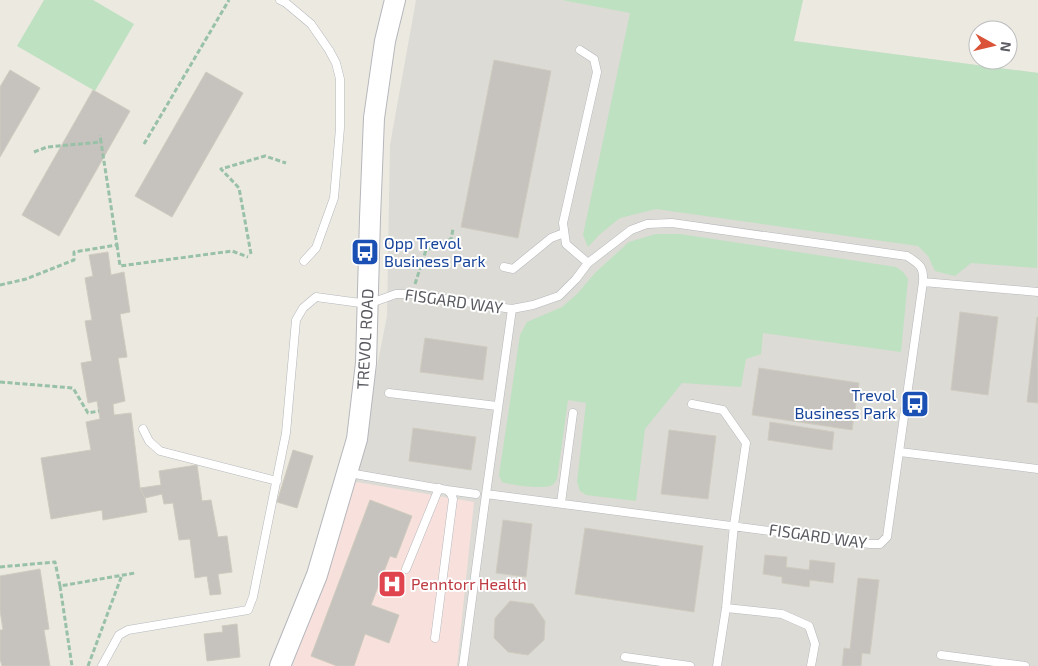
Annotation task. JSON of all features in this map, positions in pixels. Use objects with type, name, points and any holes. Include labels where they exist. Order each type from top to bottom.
[{"type":"street","name":"TREVOL ROAD","points":[[280,666],[317,575],[357,439],[366,363],[374,118],[385,41],[395,0]]},
{"type":"lane","points":[[280,0],[311,24],[330,50],[340,79],[340,128],[334,198],[316,248],[304,261]]},
{"type":"lane","points":[[580,50],[594,59],[597,72],[562,224],[566,244],[588,262]]},
{"type":"lane","name":"FISGARD WAY","points":[[368,304],[396,294],[411,294],[512,309],[533,305],[558,296],[576,279],[588,262],[631,230],[647,224],[672,222],[907,256],[919,264],[924,272],[890,527],[887,537],[880,544],[870,544],[486,494],[512,309]]},
{"type":"lane","points":[[504,267],[513,269],[551,238],[564,233]]},
{"type":"lane","points":[[923,282],[1038,292]]},
{"type":"lane","points":[[102,666],[119,635],[128,630],[248,610],[253,597],[286,434],[296,320],[303,308],[316,297],[368,304]]},
{"type":"lane","points":[[389,393],[497,406]]},
{"type":"lane","points":[[692,404],[723,410],[746,443],[717,666]]},
{"type":"lane","points":[[562,503],[573,413]]},
{"type":"lane","points":[[143,430],[149,441],[160,450],[277,481]]},
{"type":"lane","points":[[900,452],[1038,469]]},
{"type":"lane","points":[[347,473],[476,494]]},
{"type":"lane","points":[[406,569],[443,489]]},
{"type":"lane","points":[[435,638],[453,499],[451,494],[443,489]]},
{"type":"lane","points":[[463,666],[486,494]]},
{"type":"lane","points":[[726,608],[782,614],[809,626],[815,644],[812,666]]},
{"type":"lane","points":[[941,655],[1025,666]]},
{"type":"lane","points":[[625,657],[690,666]]},
{"type":"path","points":[[144,144],[229,0]]},
{"type":"path","points":[[100,135],[120,266],[232,251],[249,255],[239,188],[221,168],[265,156],[286,163]]},
{"type":"path","points":[[34,152],[47,147],[101,142]]},
{"type":"path","points":[[411,294],[426,250],[451,239],[453,229]]},
{"type":"path","points":[[0,285],[26,279],[74,260],[74,252],[117,245]]},
{"type":"path","points":[[0,382],[73,388],[88,413],[99,411]]},
{"type":"path","points":[[0,567],[55,562],[72,666]]},
{"type":"path","points":[[60,586],[135,573]]},
{"type":"path","points":[[88,666],[122,575]]},
{"type":"shaded area","name":"Trevol Business Park","points":[[416,0],[561,0],[793,41],[968,64],[968,70],[1015,70],[1038,73],[1038,666],[293,666],[359,457],[387,316],[390,145]]},
{"type":"shaded area","name":"Penntorr Health","points":[[351,481],[474,502],[457,666],[293,666]]},
{"type":"green space","points":[[44,0],[93,0],[134,24],[95,91],[17,46]]},
{"type":"green space","points":[[561,0],[803,0],[794,41],[968,64],[968,70],[1015,70],[1038,73],[1037,268],[971,263],[955,276],[935,271],[928,256],[918,246],[656,209],[620,218],[599,235],[588,247],[583,235],[630,13]]},
{"type":"green space","points":[[656,234],[680,234],[896,267],[908,279],[901,352],[763,333],[761,354],[746,359],[741,387],[682,383],[645,429],[636,501],[586,495],[580,491],[577,482],[586,403],[568,400],[557,479],[555,482],[548,486],[535,487],[502,482],[499,475],[520,335],[527,322],[562,307],[629,242]]},
{"type":"building","points":[[494,60],[551,71],[518,238],[461,227]]},
{"type":"building","points":[[10,70],[40,88],[0,157],[0,87]]},
{"type":"building","points":[[206,72],[243,93],[172,217],[135,196]]},
{"type":"building","points":[[93,90],[130,111],[59,236],[22,215]]},
{"type":"building","points":[[108,252],[111,275],[124,272],[130,312],[120,314],[127,357],[118,358],[125,401],[113,404],[114,415],[131,413],[140,488],[145,498],[147,512],[103,520],[102,510],[51,519],[41,458],[91,450],[86,422],[100,419],[97,401],[88,403],[81,363],[92,361],[85,321],[92,320],[85,278],[93,276],[89,255]]},
{"type":"building","points":[[960,312],[998,317],[988,395],[951,390]]},
{"type":"building","points":[[1038,317],[1038,403],[1027,402]]},
{"type":"building","points":[[425,338],[487,347],[483,380],[420,372]]},
{"type":"building","points":[[759,368],[859,383],[852,430],[752,415]]},
{"type":"building","points":[[770,422],[834,432],[832,450],[768,440]]},
{"type":"building","points":[[413,428],[476,437],[471,470],[409,461]]},
{"type":"building","points":[[669,430],[716,436],[708,499],[661,494]]},
{"type":"building","points":[[293,450],[313,456],[297,508],[277,502]]},
{"type":"building","points":[[197,465],[202,501],[211,500],[218,537],[227,536],[232,572],[218,574],[221,594],[210,595],[207,576],[195,578],[190,539],[179,540],[173,503],[164,504],[162,494],[145,498],[140,488],[161,485],[159,471]]},
{"type":"building","name":"Penntorr Health","points":[[370,500],[412,516],[396,558],[390,556],[371,605],[399,615],[389,643],[365,634],[354,666],[337,666],[311,656]]},
{"type":"building","points":[[503,520],[532,524],[526,577],[496,573]]},
{"type":"building","points":[[585,528],[703,546],[694,612],[575,594]]},
{"type":"building","points":[[765,555],[787,557],[786,567],[809,570],[810,560],[835,563],[833,583],[810,580],[809,587],[782,583],[782,577],[763,574]]},
{"type":"building","points":[[40,569],[49,629],[44,630],[50,666],[2,666],[0,659],[0,630],[3,630],[0,610],[0,576]]},
{"type":"building","points":[[858,578],[879,580],[870,654],[862,653],[861,666],[842,666],[844,648],[850,649]]},
{"type":"building","points":[[510,601],[533,604],[545,621],[544,640],[528,655],[508,652],[494,638],[495,618]]},
{"type":"building","points":[[237,624],[240,657],[207,661],[204,634],[223,632],[222,626]]},
{"type":"place","name":"Opp Trevol Business Park","points":[[365,252]]},
{"type":"place","name":"Trevol Business Park","points":[[915,404]]},
{"type":"place","name":"Penntorr Health","points":[[392,584]]}]
